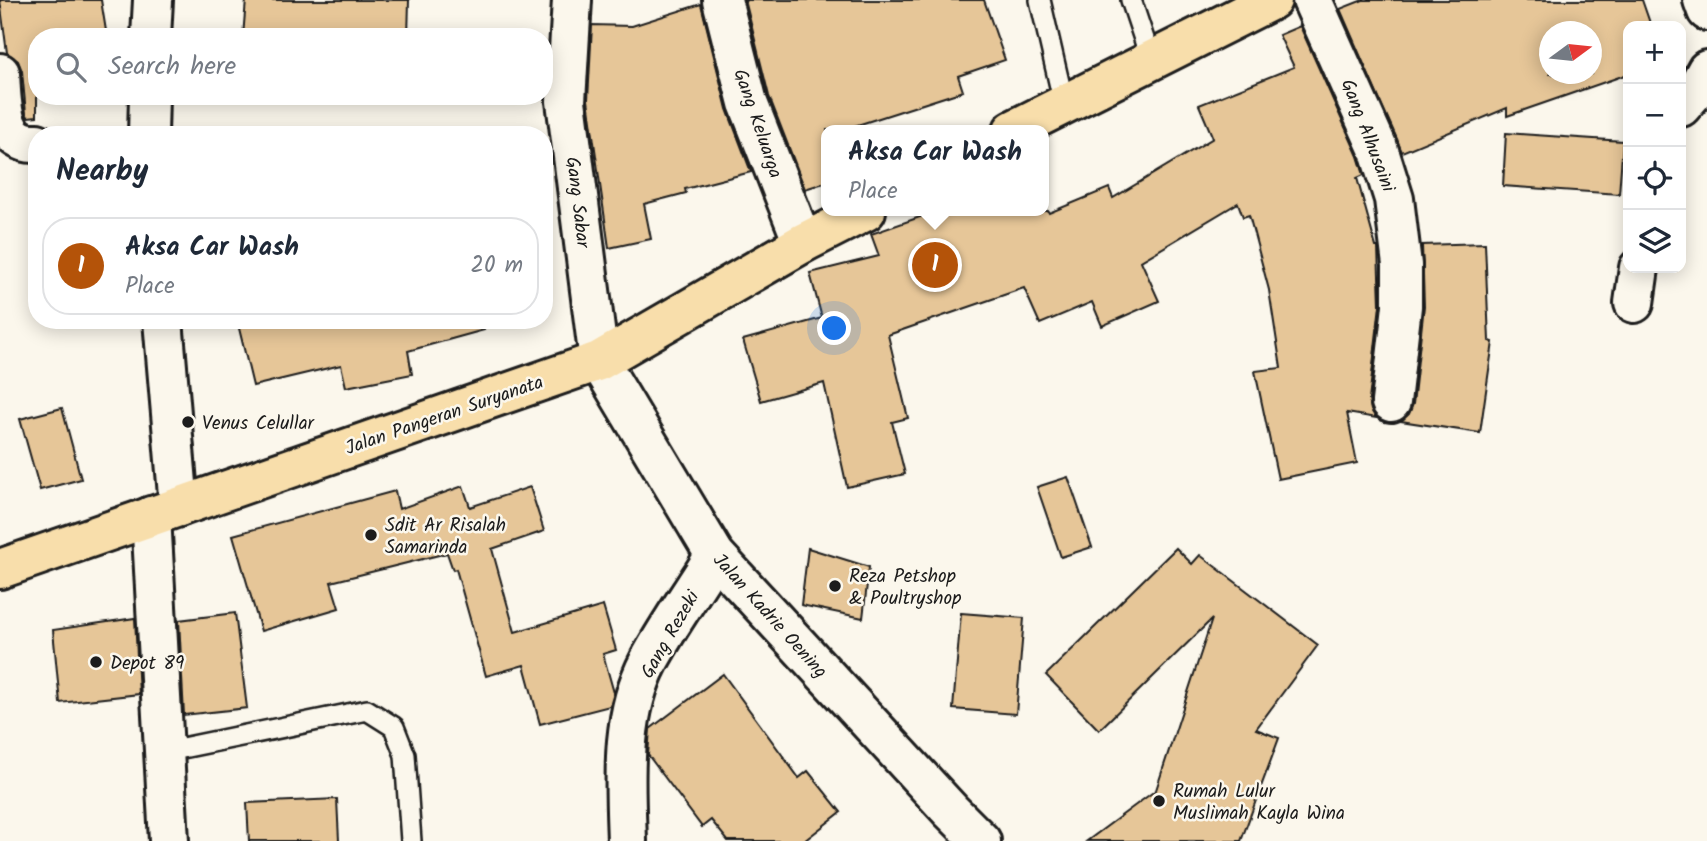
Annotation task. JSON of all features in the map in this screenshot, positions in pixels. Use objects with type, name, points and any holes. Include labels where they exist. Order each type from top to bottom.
[{"type":"main road","points":[[1023,125],[1272,0]]},
{"type":"main road","name":"Jalan Pangeran Suryanata","points":[[0,569],[599,361],[803,243],[856,216]]},
{"type":"street","points":[[151,28],[153,0]]},
{"type":"street","name":"Gang Sabar","points":[[572,0],[566,101],[599,361]]},
{"type":"street","name":"Gang Keluarga","points":[[722,0],[748,103],[803,243]]},
{"type":"street","name":"Gang Alhusaini","points":[[1312,0],[1378,148],[1394,199],[1402,265],[1402,306],[1391,402]]},
{"type":"street","points":[[1703,0],[1707,11]]},
{"type":"street","points":[[1686,101],[1707,70]]},
{"type":"street","points":[[0,72],[3,121],[10,137],[22,144],[28,144]]},
{"type":"street","points":[[148,126],[149,105]]},
{"type":"street","points":[[163,329],[163,752],[169,841]]},
{"type":"street","name":"Jalan Kadrie Oening","points":[[599,361],[715,555],[950,826],[981,841]]},
{"type":"street","name":"Gang Rezeki","points":[[627,841],[627,735],[635,701],[649,662],[715,555]]},
{"type":"lane","points":[[1040,0],[1063,104]]},
{"type":"lane","points":[[1131,0],[1151,60]]},
{"type":"lane","points":[[163,752],[367,709],[394,727],[405,755],[411,841]]},
{"type":"building","points":[[0,0],[101,0],[106,28],[28,28],[28,105],[37,105],[37,116],[28,117],[26,113],[22,71],[18,61],[7,53]]},
{"type":"building","points":[[246,0],[409,0],[408,28],[244,28]]},
{"type":"building","points":[[745,0],[984,0],[1005,60],[958,76],[963,91],[858,125],[821,125],[821,184],[805,189],[769,96]]},
{"type":"building","points":[[1363,0],[1642,0],[1649,21],[1623,21],[1623,76],[1602,83],[1602,21],[1539,21],[1539,84],[1599,84],[1507,116],[1507,108],[1402,152],[1340,9]]},
{"type":"building","points":[[701,4],[727,109],[751,172],[685,189],[686,193],[644,204],[651,239],[609,248],[588,100],[592,25],[632,26]]},
{"type":"building","points":[[1300,26],[1358,156],[1364,175],[1357,178],[1378,247],[1380,305],[1369,400],[1376,418],[1347,413],[1357,463],[1278,479],[1255,371],[1281,368],[1269,290],[1249,215],[1243,217],[1238,203],[1141,261],[1159,301],[1102,326],[1092,302],[1040,324],[1024,288],[888,335],[908,418],[892,422],[905,474],[847,487],[824,383],[761,401],[743,340],[822,318],[810,273],[879,256],[871,234],[923,216],[1049,216],[1049,213],[1109,188],[1113,198],[1213,138],[1199,105],[1294,67],[1279,35]]},
{"type":"building","points":[[1506,133],[1623,141],[1619,194],[1503,186]]},
{"type":"building","points":[[1485,243],[1489,341],[1493,342],[1480,433],[1401,421],[1409,414],[1413,404],[1424,306],[1422,245]]},
{"type":"building","points":[[239,329],[484,329],[408,351],[412,374],[346,387],[341,365],[253,386]]},
{"type":"building","points":[[62,408],[81,479],[40,490],[20,419]]},
{"type":"building","points":[[1068,477],[1092,547],[1061,557],[1037,487]]},
{"type":"building","points":[[463,486],[470,507],[530,487],[544,531],[492,549],[515,632],[603,606],[616,650],[603,654],[614,693],[610,706],[540,724],[524,665],[486,676],[456,569],[453,570],[447,553],[331,582],[339,608],[261,631],[233,535],[395,491],[399,509]]},
{"type":"building","name":"Reza Petshop & Poultryshop","points":[[808,548],[869,567],[863,618],[801,605]]},
{"type":"building","points":[[1176,548],[1192,564],[1200,555],[1318,645],[1256,729],[1279,738],[1241,841],[1087,841],[1156,790],[1212,619],[1099,730],[1046,675]]},
{"type":"building","points":[[235,613],[247,708],[184,715],[179,620]]},
{"type":"building","points":[[961,613],[1024,618],[1016,714],[953,709]]},
{"type":"building","name":"Depot 89","points":[[135,618],[139,694],[60,703],[53,630]]},
{"type":"building","points":[[723,674],[799,778],[808,771],[841,812],[804,841],[728,841],[711,820],[702,827],[648,755],[650,729]]},
{"type":"building","points":[[337,799],[339,841],[249,841],[247,803]]},
{"type":"place","name":"Aksa Car Wash","points":[[935,265]]},
{"type":"place","name":"Venus Celullar","points":[[188,422]]},
{"type":"place","name":"Sdit Ar Risalah Samarinda","points":[[371,535]]},
{"type":"place","name":"Reza Petshop & Poultryshop","points":[[835,586]]},
{"type":"place","name":"Depot 89","points":[[96,662]]},
{"type":"place","name":"Rumah Lulur Muslimah Kayla Wina","points":[[1159,801]]}]
